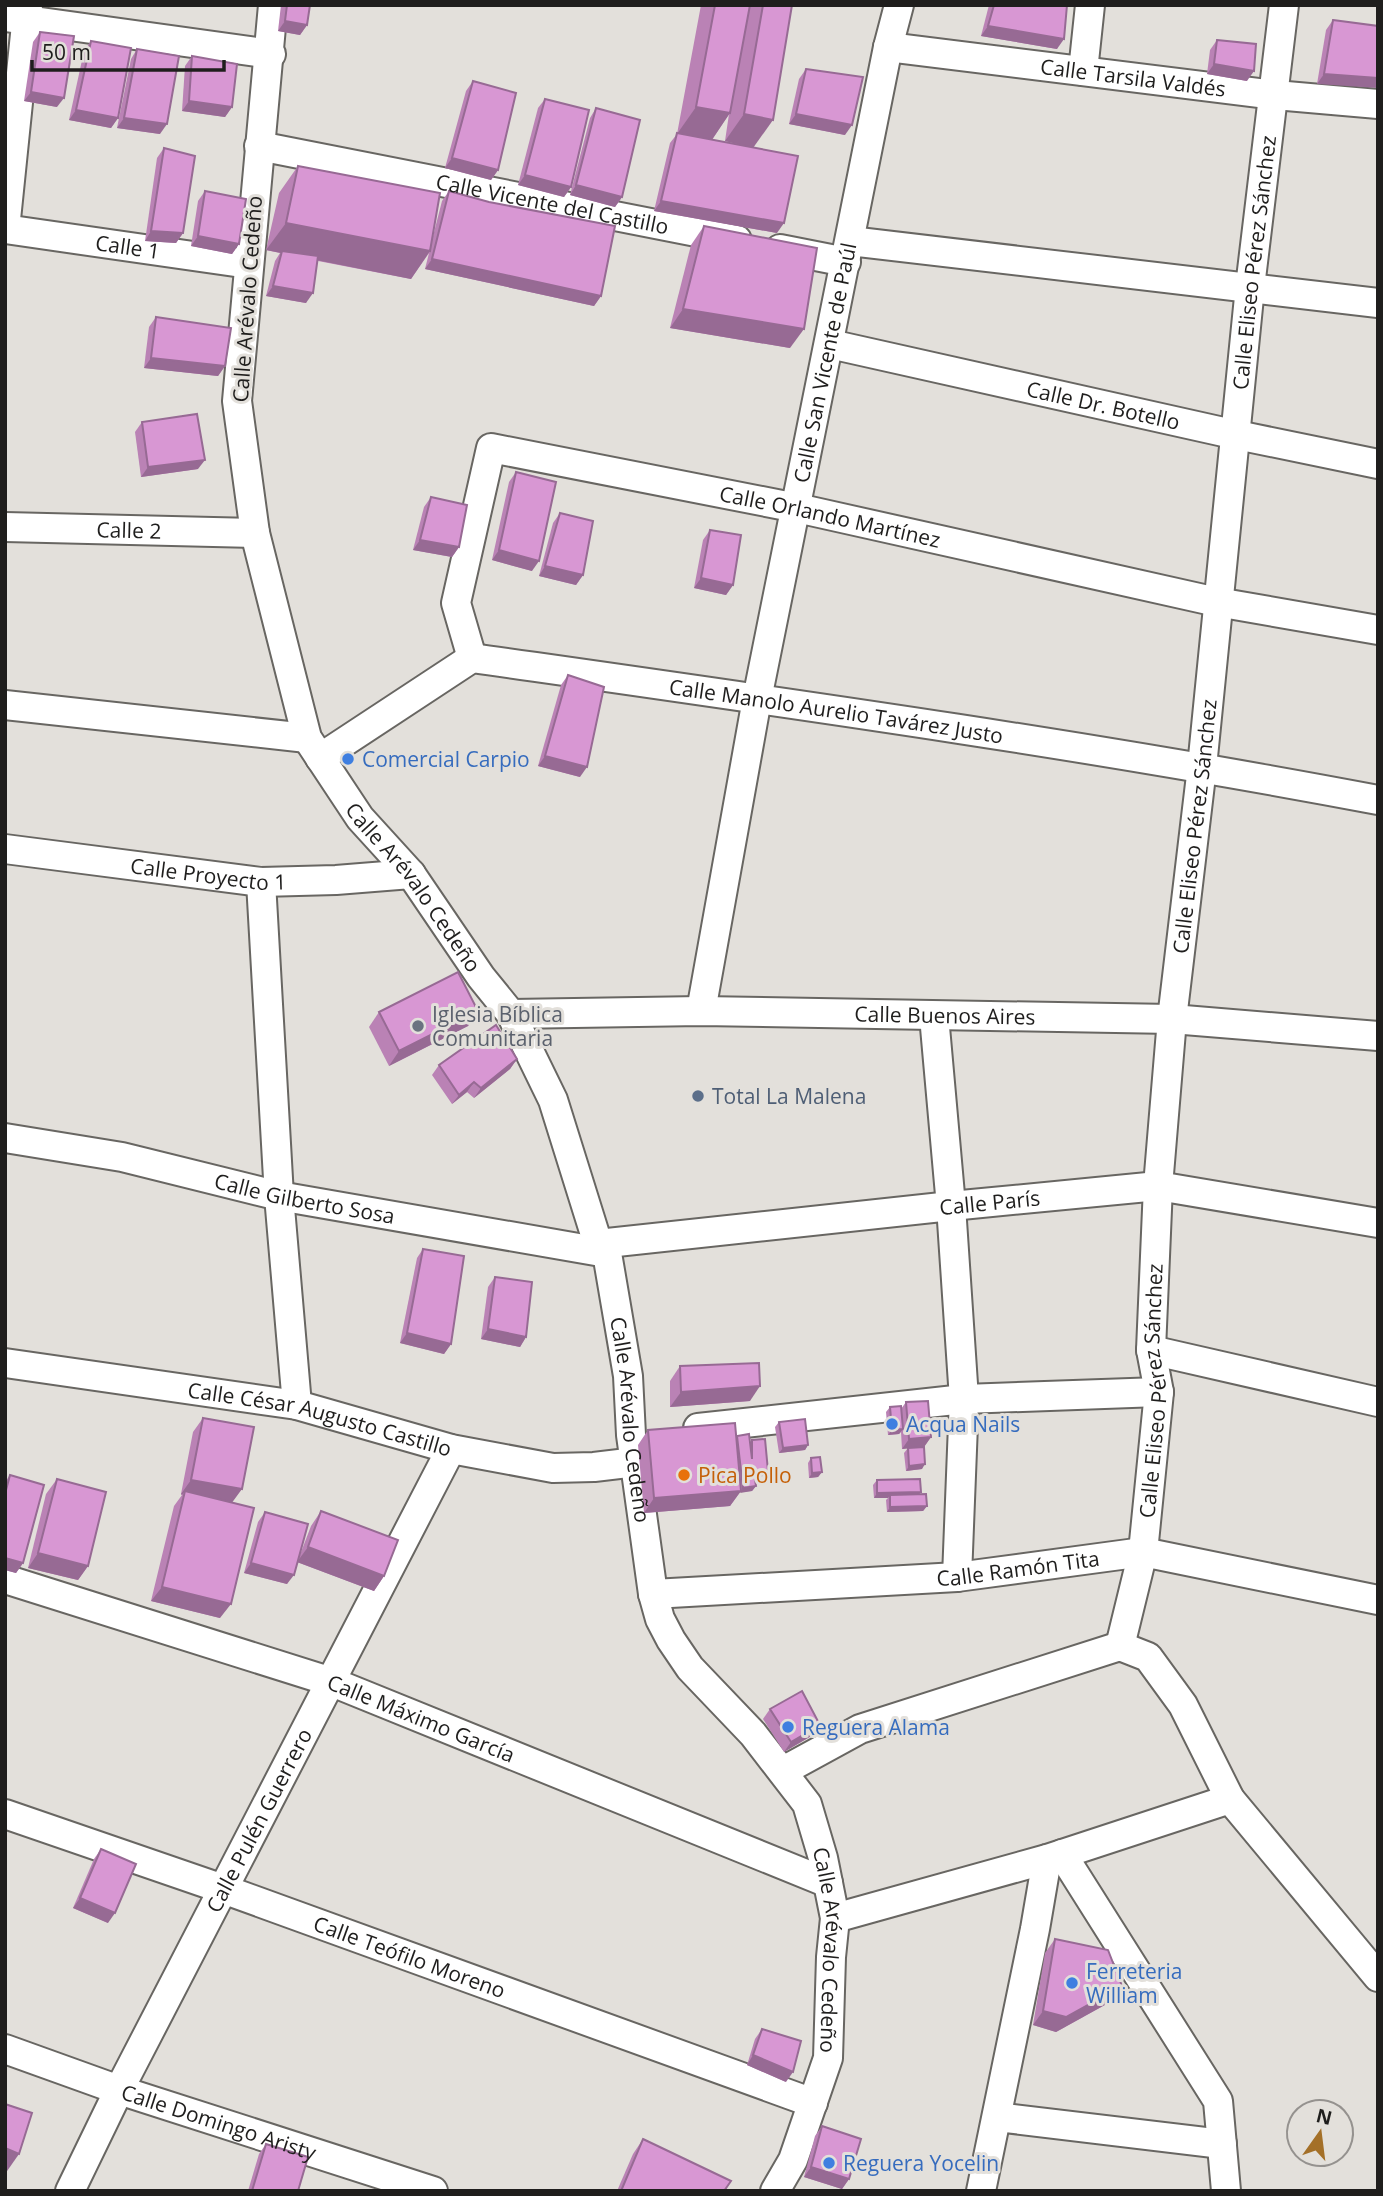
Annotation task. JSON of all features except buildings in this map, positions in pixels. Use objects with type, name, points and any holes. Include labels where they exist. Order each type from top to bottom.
[{"type":"street","name":"Calle Arévalo Cedeño","points":[[273,5],[271,54],[259,146],[237,401],[255,533],[313,748],[360,818],[411,874],[481,977],[510,1014],[553,1100],[603,1249],[628,1376],[650,1440],[653,1594],[660,1619],[690,1668],[753,1734],[807,1804],[835,1918],[828,2058],[793,2160],[775,2191]]},
{"type":"street","name":"Calle San Vicente de Paúl","points":[[701,1011],[757,699],[888,47],[899,5]]},
{"type":"street","points":[[1083,71],[1090,5]]},
{"type":"street","name":"Calle Eliseo Pérez Sánchez","points":[[1120,1646],[1143,1552],[1159,1392],[1150,1350],[1158,1186],[1172,1019],[1202,767],[1250,287],[1284,5]]},
{"type":"street","points":[[5,229],[20,14],[271,54]]},
{"type":"street","name":"Calle Tarsila Valdés","points":[[888,47],[1275,95],[1378,104]]},
{"type":"street","name":"Calle Vicente del Castillo","points":[[259,146],[848,252],[1250,287],[1378,303]]},
{"type":"street","name":"Calle 1","points":[[5,229],[249,264]]},
{"type":"street","name":"Calle Dr. Botello","points":[[830,344],[1378,464]]},
{"type":"street","name":"Calle Orlando Martínez","points":[[472,658],[456,603],[491,448],[797,508],[1217,602],[1378,630]]},
{"type":"street","name":"Calle 2","points":[[5,527],[255,533]]},
{"type":"street","points":[[5,705],[313,748],[472,658]]},
{"type":"street","name":"Calle Manolo Aurelio Tavárez Justo","points":[[472,658],[1202,767],[1378,800]]},
{"type":"street","name":"Calle Proyecto 1","points":[[5,849],[261,882],[411,874]]},
{"type":"street","points":[[261,882],[279,1196],[298,1405]]},
{"type":"street","name":"Calle Buenos Aires","points":[[510,1014],[701,1011],[1172,1019],[1378,1035]]},
{"type":"street","points":[[934,1016],[951,1206],[964,1399],[957,1577]]},
{"type":"street","name":"Calle Gilberto Sosa","points":[[5,1138],[122,1157],[279,1196],[603,1249]]},
{"type":"street","name":"Calle París","points":[[603,1249],[951,1206],[1158,1186],[1378,1223]]},
{"type":"street","points":[[1150,1350],[1378,1402]]},
{"type":"street","name":"Calle César Augusto Castillo","points":[[5,1363],[298,1405],[451,1449],[553,1468],[594,1467],[650,1440],[964,1399],[1159,1392]]},
{"type":"street","name":"Calle Pulén Guerrero","points":[[70,2191],[119,2090],[451,1449]]},
{"type":"street","name":"Calle Ramón Tita","points":[[653,1594],[957,1577],[1143,1552],[1378,1600]]},
{"type":"street","name":"Calle Máximo García","points":[[5,1579],[332,1682],[828,1883]]},
{"type":"street","points":[[783,1771],[860,1729],[1120,1646],[1148,1657],[1183,1705],[1230,1799],[1377,1974]]},
{"type":"street","points":[[835,1918],[1054,1856],[1230,1799]]},
{"type":"street","name":"Calle Teófilo Moreno","points":[[5,1814],[223,1889],[813,2103]]},
{"type":"street","points":[[982,2191],[1035,1929],[1054,1856]]},
{"type":"street","points":[[1054,1856],[1218,2101],[1226,2191]]},
{"type":"street","name":"Calle Domingo Aristy","points":[[5,2049],[119,2090],[433,2191]]},
{"type":"street","points":[[997,2117],[1222,2144]]},
{"type":"place","name":"Comercial Carpio","points":[[348,759]]},
{"type":"place","name":"Iglesia Bíblica Comunitaria","points":[[418,1026]]},
{"type":"place","name":"Total La Malena","points":[[698,1096]]},
{"type":"place","name":"Acqua Nails","points":[[892,1424]]},
{"type":"place","name":"Pica Pollo","points":[[684,1475]]},
{"type":"place","name":"Reguera Alama","points":[[788,1727]]},
{"type":"place","name":"Ferreteria William","points":[[1072,1983]]},
{"type":"place","name":"Reguera Yocelin","points":[[829,2163]]}]
